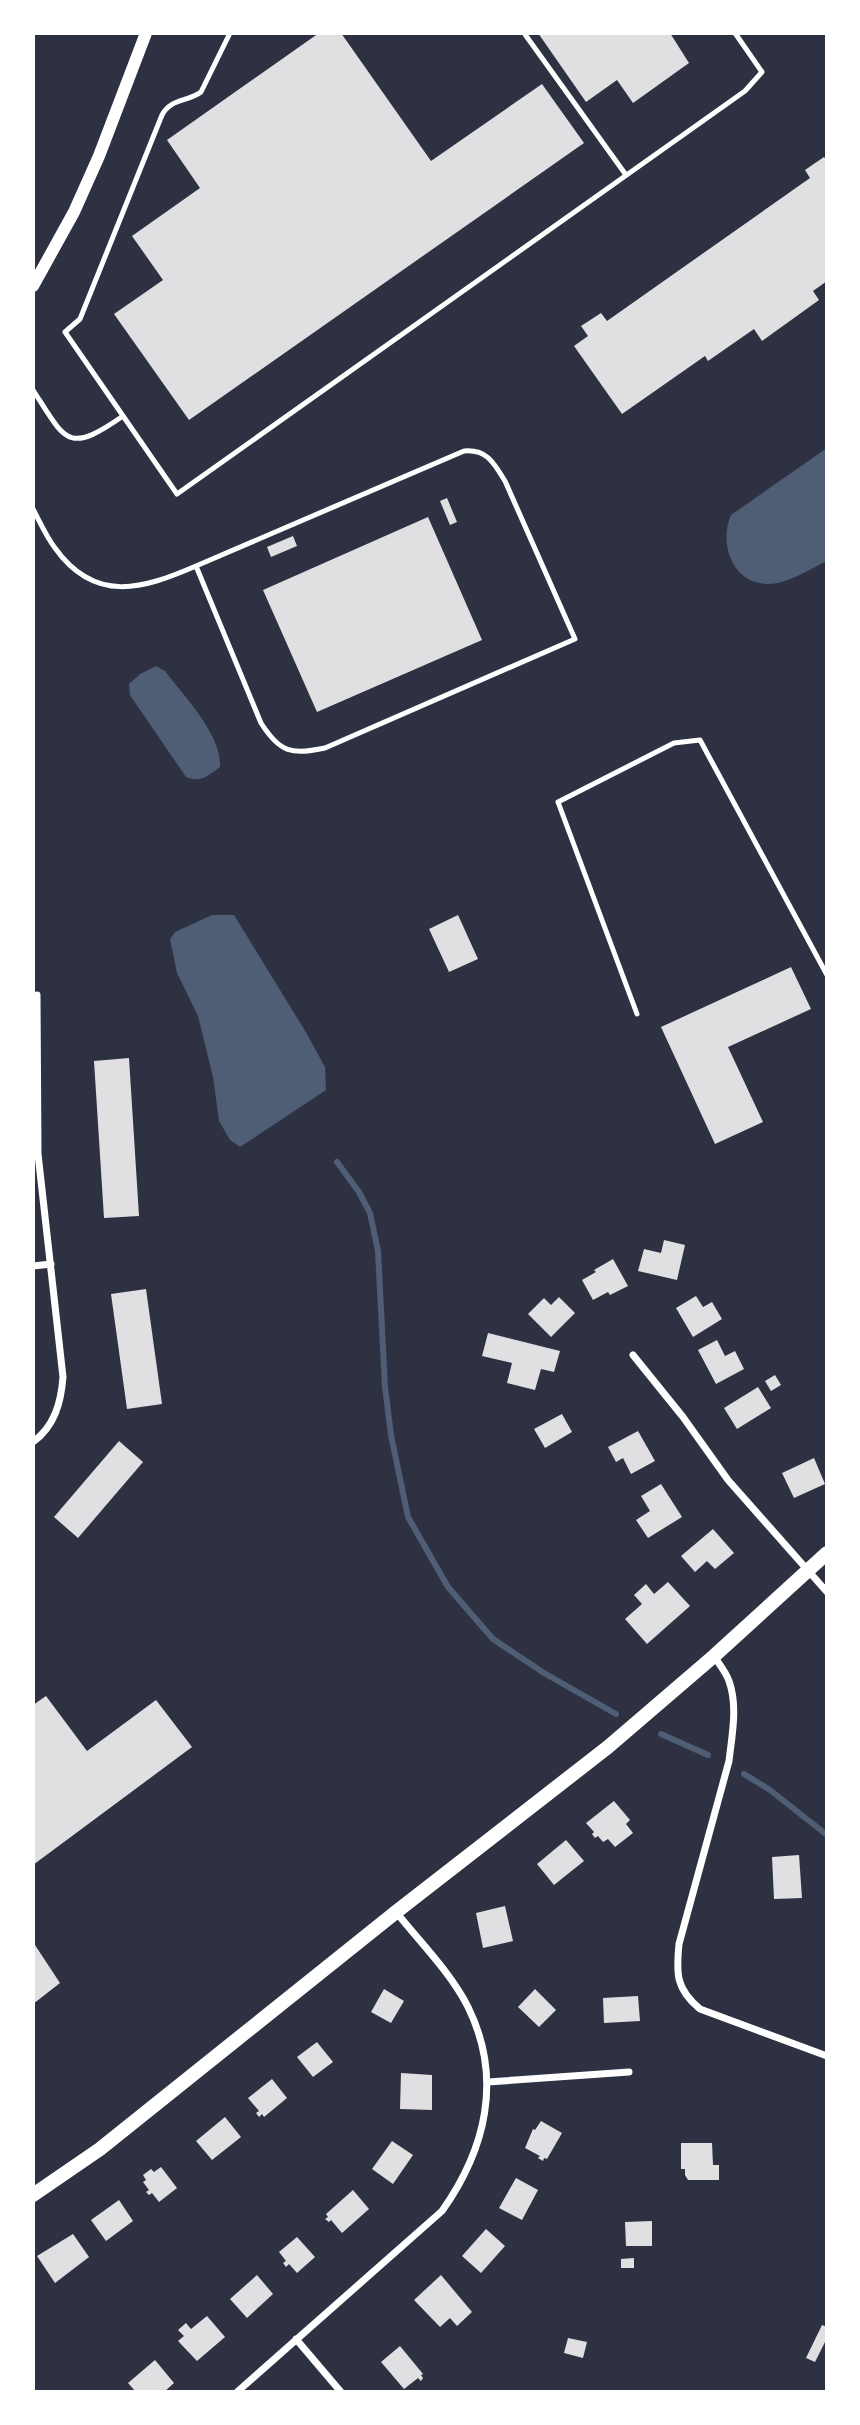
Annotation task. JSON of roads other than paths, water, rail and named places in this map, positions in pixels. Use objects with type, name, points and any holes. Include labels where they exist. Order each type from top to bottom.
[{"type":"main road","points":[[33,2195],[100,2149],[396,1912],[608,1747],[714,1656],[827,1553]]},
{"type":"street","points":[[33,286],[79,201],[146,33]]},
{"type":"street","points":[[33,1442],[41,1436],[54,1417],[61,1398],[63,1377],[38,1154],[37,995]]},
{"type":"street","points":[[33,1266],[51,1264]]},
{"type":"street","points":[[633,1355],[683,1417],[728,1480],[827,1592]]},
{"type":"street","points":[[714,1656],[728,1680],[733,1700],[733,1731],[729,1760],[679,1944],[676,1968],[680,1985],[687,1999],[700,2009],[827,2056]]},
{"type":"street","points":[[237,2392],[442,2211],[460,2186],[474,2157],[488,2082],[484,2054],[468,2007],[396,1912]]},
{"type":"street","points":[[488,2082],[629,2072]]},
{"type":"street","points":[[296,2339],[341,2392]]},
{"type":"lane","points":[[230,33],[201,92],[195,97],[180,99],[171,104],[162,115],[80,319],[65,332],[177,494],[745,91],[762,72],[735,33]]},
{"type":"lane","points":[[524,33],[626,175]]},
{"type":"lane","points":[[33,390],[60,432],[69,438],[83,439],[97,434],[123,416]]},
{"type":"lane","points":[[33,509],[54,547],[68,563],[85,576],[104,584],[141,586],[196,566],[464,451],[476,450],[491,460],[505,481],[575,639],[325,748],[302,753],[287,751],[276,744],[261,723],[196,566]]},
{"type":"lane","points":[[637,1014],[558,802],[674,743],[700,740],[827,975]]},
{"type":"water","points":[[827,448],[827,561],[783,582],[767,584],[744,577],[731,559],[728,548],[726,537],[731,515]]},
{"type":"water","points":[[156,666],[165,671],[191,704],[215,742],[220,767],[204,778],[186,777],[130,695],[129,684],[140,674]]},
{"type":"water","points":[[212,915],[234,915],[325,1067],[326,1090],[240,1147],[230,1140],[219,1121],[213,1077],[198,1016],[177,973],[170,939],[175,932]]},
{"type":"waterway","points":[[337,1162],[359,1192],[370,1213],[378,1251],[385,1387],[391,1435],[408,1517],[448,1587],[493,1639],[544,1673],[616,1714]]},
{"type":"waterway","points":[[661,1734],[708,1755]]},
{"type":"waterway","points":[[744,1774],[770,1790],[827,1835]]}]
